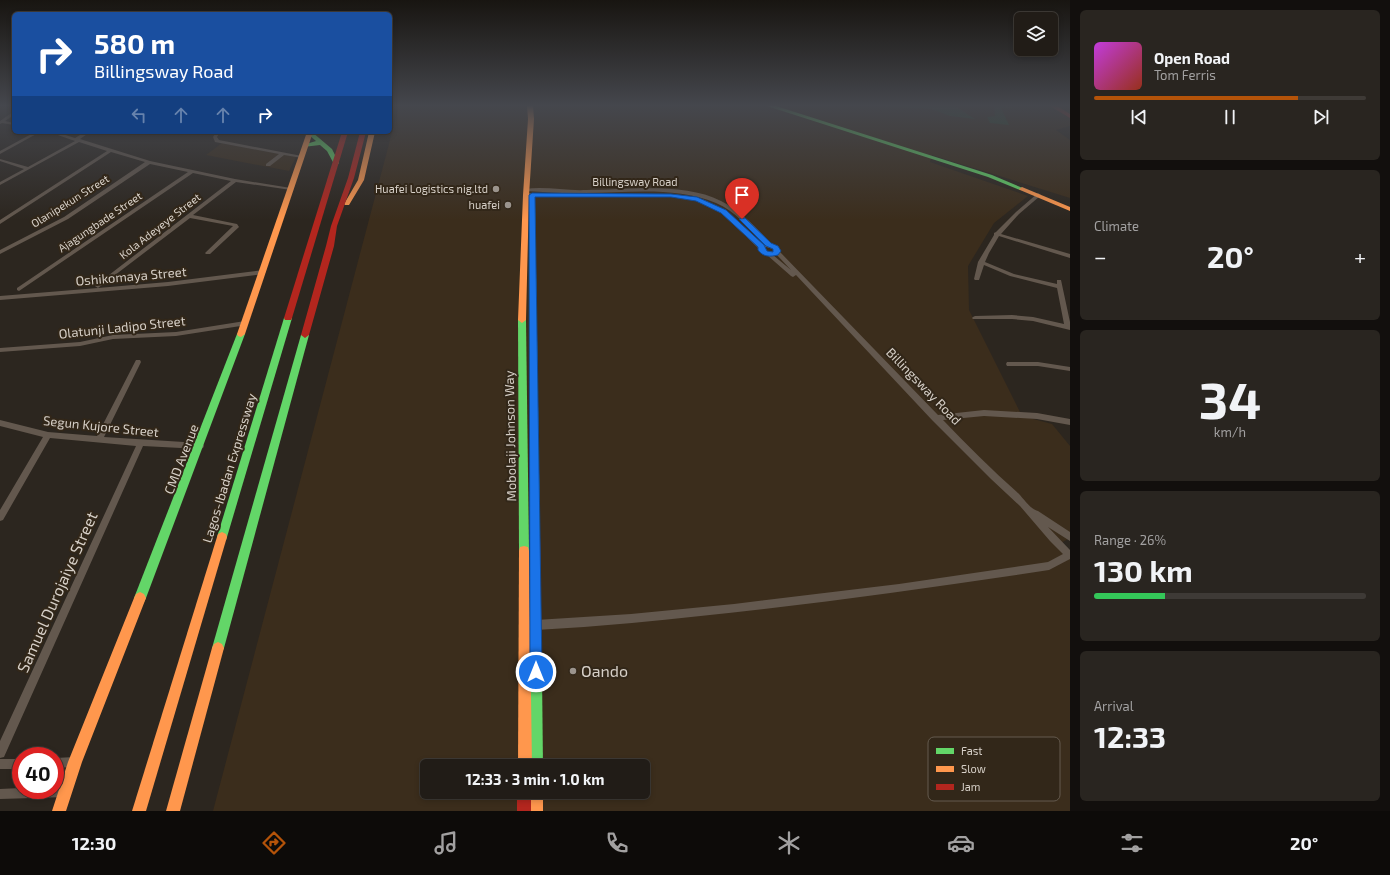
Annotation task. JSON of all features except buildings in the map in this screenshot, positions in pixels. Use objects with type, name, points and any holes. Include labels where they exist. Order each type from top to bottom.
[{"type":"main road","points":[[305,146],[311,144]]},
{"type":"main road","points":[[322,144],[333,155],[336,163]]},
{"type":"main road","name":"Lagos-Ibadan Expressway","points":[[139,811],[342,144]]},
{"type":"main road","points":[[173,811],[338,216],[351,178],[360,144]]},
{"type":"main road","points":[[319,219],[338,216],[348,202],[361,180],[369,144]]},
{"type":"main road","name":"Mobolaji Johnson Way","points":[[525,759],[522,325],[530,144]]},
{"type":"main road","name":"Mobolaji Johnson Way","points":[[535,144],[529,192],[536,625],[536,759]]},
{"type":"main road","points":[[889,144],[983,174],[1070,209]]},
{"type":"main road","name":"CMD Avenue","points":[[59,811],[75,762],[200,446],[246,323],[305,146]]},
{"type":"main road","points":[[524,799],[524,811]]},
{"type":"main road","points":[[536,799],[536,811]]},
{"type":"street","points":[[0,153],[17,144]]},
{"type":"street","points":[[0,184],[71,144]]},
{"type":"street","points":[[91,144],[149,162],[191,172],[291,188]]},
{"type":"street","points":[[231,144],[302,157]]},
{"type":"street","points":[[0,222],[111,150]]},
{"type":"street","points":[[268,165],[282,154]]},
{"type":"street","points":[[0,160],[28,168]]},
{"type":"street","name":"Olanipekun Street","points":[[0,252],[66,218],[149,162]]},
{"type":"street","name":"Ajagungbade Street","points":[[20,288],[191,172]]},
{"type":"street","name":"Kola Adeyeye Street","points":[[98,286],[235,180]]},
{"type":"street","name":"Billingsway Road","points":[[529,192],[672,192],[700,196],[723,204],[734,210],[769,245],[776,248],[777,252],[803,281],[935,418],[1027,508],[1057,545],[1070,555]]},
{"type":"street","name":"Billingsway Road","points":[[529,192],[671,196],[697,199],[723,211],[761,247],[762,251],[769,254],[803,281]]},
{"type":"street","points":[[977,279],[980,262],[996,234],[1013,216],[1038,195]]},
{"type":"street","points":[[190,216],[235,225],[236,227],[208,253]]},
{"type":"street","points":[[996,234],[1070,256]]},
{"type":"street","points":[[761,247],[769,245]]},
{"type":"street","points":[[769,254],[777,252]]},
{"type":"street","points":[[975,318],[1012,317],[1033,319],[1069,328],[1059,284],[1012,274],[980,262]]},
{"type":"street","name":"Oshikomaya Street","points":[[0,298],[162,285],[263,272]]},
{"type":"street","name":"Olatunji Ladipo Street","points":[[0,350],[80,344],[113,337],[176,334],[246,323]]},
{"type":"street","points":[[99,440],[138,362]]},
{"type":"street","points":[[1008,364],[1038,364],[1070,369]]},
{"type":"street","points":[[935,418],[984,413],[1037,416],[1070,422]]},
{"type":"street","name":"Segun Kujore Street","points":[[0,423],[48,435],[99,440],[200,446]]},
{"type":"street","points":[[0,517],[48,435]]},
{"type":"street","name":"Samuel Durojaiye Street","points":[[0,753],[141,443]]},
{"type":"street","name":"Billingsway Road","points":[[1027,508],[1070,537]]},
{"type":"street","points":[[536,625],[631,620],[892,589],[1049,566],[1070,555]]},
{"type":"street","points":[[64,762],[75,762]]},
{"type":"street","points":[[0,764],[12,764]]},
{"type":"street","points":[[0,794],[66,792]]},
{"type":"shaded area","points":[[221,144],[226,144],[296,157],[289,171],[206,155]]},
{"type":"shaded area","points":[[389,144],[1070,144],[1070,198],[932,155],[930,162],[1028,196],[994,223],[968,266],[969,310],[1022,416],[1052,424],[1070,446],[1070,538],[1057,545],[1070,558],[1070,811],[213,811]]},
{"type":"traffic: fast","points":[[305,146],[311,144]]},
{"type":"traffic: fast","points":[[323,144],[330,150],[336,163]]},
{"type":"traffic: fast","points":[[889,144],[990,176],[1022,189]]},
{"type":"traffic: fast","points":[[532,206],[535,538]]},
{"type":"traffic: fast","points":[[222,537],[288,318]]},
{"type":"traffic: fast","points":[[522,320],[524,551]]},
{"type":"traffic: fast","points":[[140,598],[241,334]]},
{"type":"traffic: fast","points":[[218,648],[305,335]]},
{"type":"traffic: fast","points":[[536,674],[536,759]]},
{"type":"traffic: slow","points":[[241,334],[306,144]]},
{"type":"traffic: slow","points":[[347,204],[361,180],[369,144]]},
{"type":"traffic: slow","points":[[522,320],[526,195],[529,144]]},
{"type":"traffic: slow","points":[[1022,189],[1070,209]]},
{"type":"traffic: slow","points":[[139,811],[222,537]]},
{"type":"traffic: slow","points":[[524,551],[525,759]]},
{"type":"traffic: slow","points":[[59,811],[75,762],[140,598]]},
{"type":"traffic: slow","points":[[173,811],[218,648]]},
{"type":"traffic: slow","points":[[536,799],[536,811]]},
{"type":"traffic: jam","points":[[288,318],[341,144]]},
{"type":"traffic: jam","points":[[305,335],[330,246],[334,226],[351,178],[360,144]]},
{"type":"traffic: jam","points":[[535,538],[536,674]]},
{"type":"traffic: jam","points":[[524,799],[524,811]]},
{"type":"place","name":"Huafei Logistics nig.ltd","points":[[496,189]]},
{"type":"place","name":"huafei","points":[[508,205]]},
{"type":"place","name":"Oando","points":[[573,671]]},
{"type":"route","points":[[536,672],[532,195],[671,196],[697,199],[723,211],[761,247],[761,250],[764,253],[774,254],[777,252],[776,248],[769,245],[742,219]]}]
